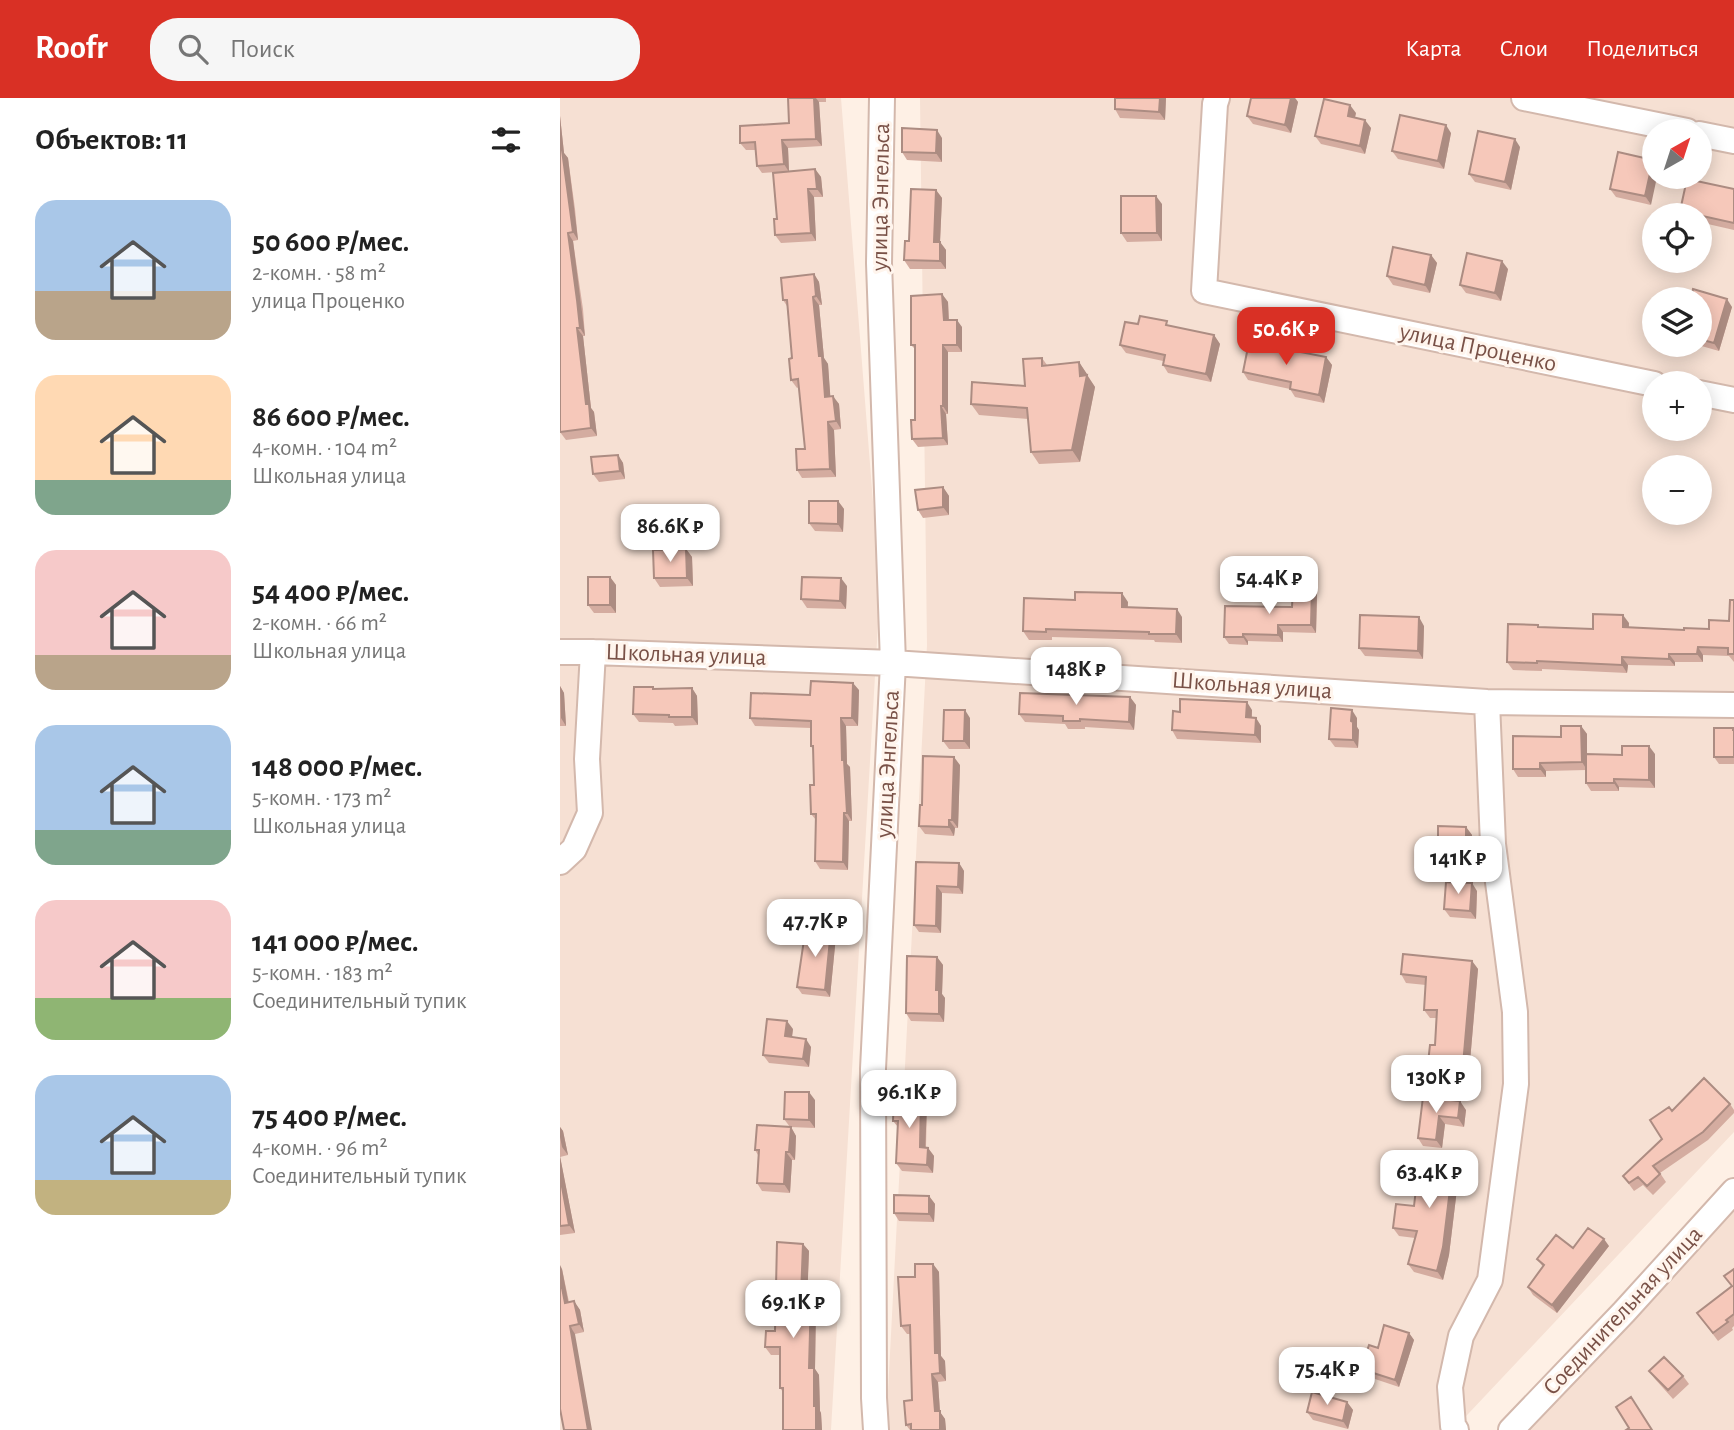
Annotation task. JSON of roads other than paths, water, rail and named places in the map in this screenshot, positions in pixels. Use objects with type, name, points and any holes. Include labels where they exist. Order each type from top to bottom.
[{"type":"street","name":"улица Энгельса","points":[[876,1430],[873,1069],[893,663],[879,264],[882,98]]},
{"type":"street","name":"улица Проценко","points":[[1217,98],[1204,291],[1642,382]]},
{"type":"street","points":[[1524,98],[1642,122]]},
{"type":"street","points":[[1712,137],[1734,141]]},
{"type":"street","points":[[1712,396],[1734,401]]},
{"type":"street","name":"Школьная улица","points":[[560,652],[893,663],[1487,702],[1734,705]]},
{"type":"street","points":[[560,862],[574,849],[590,813],[587,759],[593,652]]},
{"type":"street","points":[[1456,1430],[1453,1426],[1450,1387],[1461,1336],[1490,1280],[1516,1084],[1515,1012],[1493,844],[1487,702]]},
{"type":"street","name":"Соединительная улица","points":[[1511,1430],[1624,1312],[1734,1191]]}]
